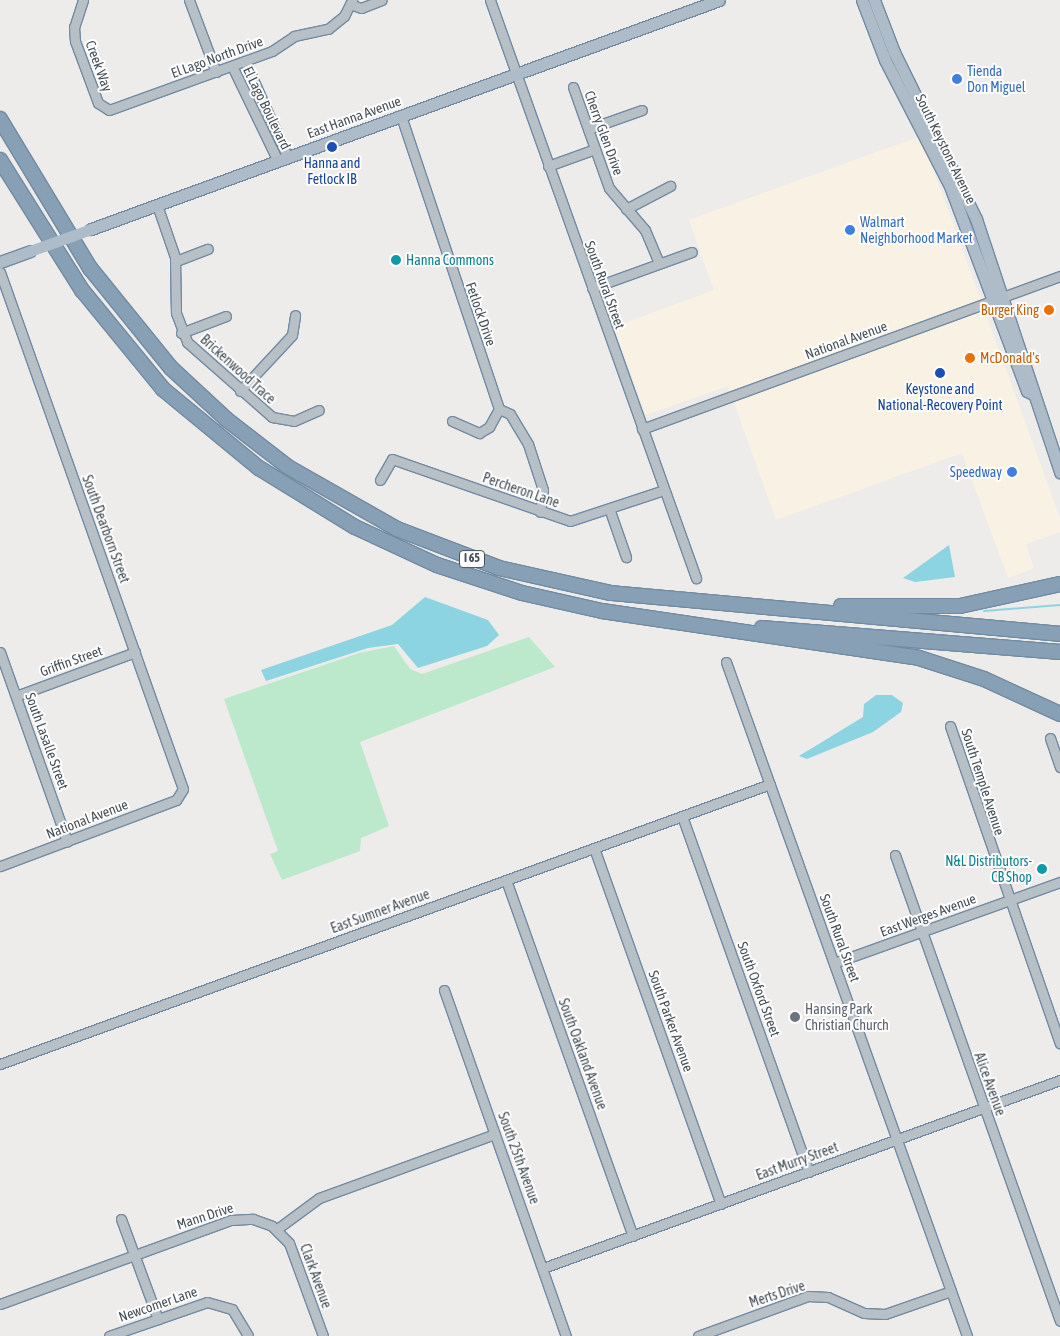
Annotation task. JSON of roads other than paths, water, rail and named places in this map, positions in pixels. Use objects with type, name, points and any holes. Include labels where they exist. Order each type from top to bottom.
[{"type":"highway","points":[[0,113],[11,136]]},
{"type":"highway","name":"I 65","points":[[0,119],[65,230],[130,322],[210,405],[288,467],[376,519],[478,561],[573,587],[666,599],[1060,634]]},
{"type":"highway","name":"I 65","points":[[0,160],[46,236],[104,319],[164,389],[231,448],[308,500],[387,543],[474,578],[566,604],[662,620],[1060,652]]},
{"type":"highway","points":[[0,170],[46,236]]},
{"type":"highway","points":[[666,599],[924,609],[1001,600],[1060,584]]},
{"type":"highway","points":[[662,620],[932,662],[992,682],[1060,714]]},
{"type":"main road","name":"East Hanna Avenue","points":[[0,262],[719,0]]},
{"type":"main road","name":"South Keystone Avenue","points":[[862,0],[885,60],[966,195],[999,298],[1036,388],[1033,394],[1060,472]]},
{"type":"main road","name":"South Keystone Avenue","points":[[874,0],[924,124]]},
{"type":"street","name":"Creek Way","points":[[83,0],[74,37],[98,103],[105,109]]},
{"type":"street","points":[[189,0],[216,72]]},
{"type":"street","name":"El Lago North Drive","points":[[105,109],[272,51],[294,36],[331,27],[351,2],[361,8],[382,0]]},
{"type":"street","name":"South Rural Street","points":[[490,0],[696,578]]},
{"type":"street","name":"El Lago Boulevard","points":[[245,61],[283,160]]},
{"type":"street","name":"El Lago Boulevard","points":[[232,66],[283,160]]},
{"type":"street","name":"Cherry Glen Drive","points":[[573,87],[611,190],[647,234],[659,263]]},
{"type":"street","points":[[588,129],[642,110]]},
{"type":"street","name":"Fetlock Drive","points":[[401,116],[499,409],[510,414],[528,444],[543,490],[540,512]]},
{"type":"street","points":[[548,166],[595,149]]},
{"type":"street","points":[[626,208],[670,186]]},
{"type":"street","name":"Brickenwood Trace","points":[[157,205],[176,261],[176,310],[181,333],[240,391],[277,419],[294,420],[319,410]]},
{"type":"street","points":[[176,261],[208,249]]},
{"type":"street","points":[[592,288],[692,252]]},
{"type":"street","name":"South Dearborn Street","points":[[0,272],[182,780],[182,795]]},
{"type":"street","name":"National Avenue","points":[[642,429],[1060,276]]},
{"type":"street","points":[[240,391],[292,335],[295,314]]},
{"type":"street","points":[[181,333],[226,316]]},
{"type":"street","points":[[452,421],[479,433],[489,427],[499,409]]},
{"type":"street","name":"Percheron Lane","points":[[380,480],[392,460],[570,521],[610,511],[664,490]]},
{"type":"street","points":[[610,511],[626,557]]},
{"type":"street","name":"South Lasalle Street","points":[[0,652],[68,840]]},
{"type":"street","name":"Griffin Street","points":[[16,696],[136,652]]},
{"type":"street","name":"South Rural Street","points":[[726,662],[967,1336]]},
{"type":"street","name":"South Temple Avenue","points":[[950,726],[1060,1044]]},
{"type":"street","points":[[1050,738],[1060,767]]},
{"type":"street","name":"East Sumner Avenue","points":[[0,1064],[770,784]]},
{"type":"street","name":"National Avenue","points":[[0,866],[182,795]]},
{"type":"street","name":"South Oxford Street","points":[[682,816],[809,1172]]},
{"type":"street","name":"South Parker Avenue","points":[[594,848],[721,1204]]},
{"type":"street","name":"Alice Avenue","points":[[895,856],[1060,1321]]},
{"type":"street","name":"South Oakland Avenue","points":[[506,880],[633,1236]]},
{"type":"street","name":"East Werges Avenue","points":[[834,963],[1060,882]]},
{"type":"street","name":"South 25th Avenue","points":[[444,990],[566,1336]]},
{"type":"street","name":"East Murry Street","points":[[543,1268],[1060,1080]]},
{"type":"street","points":[[277,1229],[318,1198],[496,1134]]},
{"type":"street","points":[[121,1219],[158,1318]]},
{"type":"street","name":"Mann Drive","points":[[0,1304],[236,1219],[256,1219],[277,1229]]},
{"type":"street","name":"Clark Avenue","points":[[277,1229],[291,1247],[323,1336]]},
{"type":"street","name":"Merts Drive","points":[[698,1336],[808,1296],[828,1297],[864,1313],[885,1314],[951,1291]]},
{"type":"street","name":"Newcomer Lane","points":[[109,1336],[201,1302],[216,1302],[238,1315],[248,1336]]},
{"type":"water","points":[[949,545],[955,577],[915,582],[903,578]]},
{"type":"water","points":[[425,597],[488,620],[499,635],[487,646],[418,668],[398,644],[368,648],[266,681],[261,670],[392,625]]},
{"type":"water","points":[[876,695],[892,695],[903,703],[901,712],[873,732],[807,759],[799,756],[863,717],[864,704]]},
{"type":"waterway","points":[[984,611],[1060,605]]},
{"type":"place","name":"Tienda Don Miguel","points":[[957,79]]},
{"type":"place","name":"Hanna and Fetlock IB","points":[[332,147]]},
{"type":"place","name":"Walmart Neighborhood Market","points":[[850,230]]},
{"type":"place","name":"Hanna Commons","points":[[396,260]]},
{"type":"place","name":"Burger King","points":[[1049,310]]},
{"type":"place","name":"McDonald's","points":[[970,358]]},
{"type":"place","name":"Keystone and National-Recovery Point","points":[[940,373]]},
{"type":"place","name":"Speedway","points":[[1012,472]]},
{"type":"place","name":"N&L Distributors- CB Shop","points":[[1042,869]]},
{"type":"place","name":"Hansing Park Christian Church","points":[[795,1017]]}]
